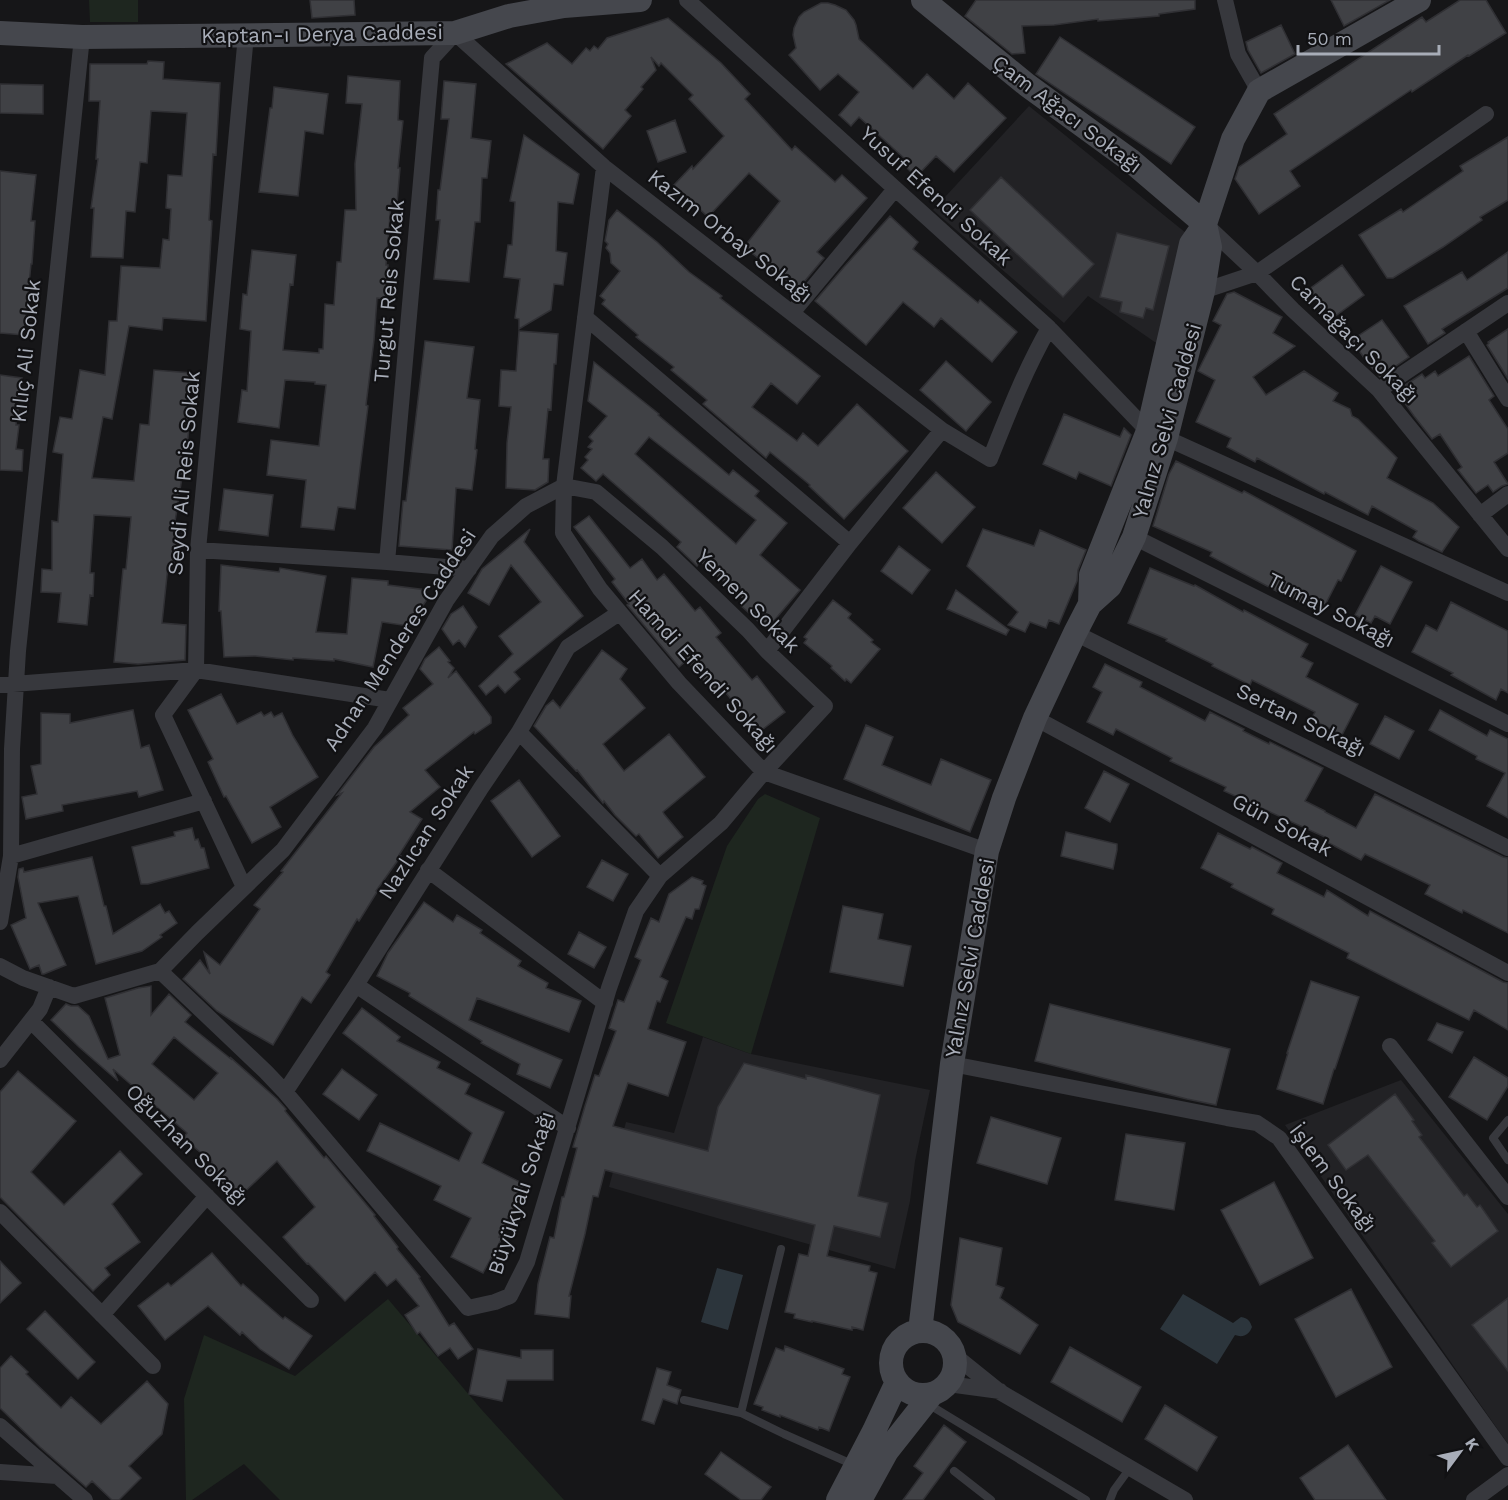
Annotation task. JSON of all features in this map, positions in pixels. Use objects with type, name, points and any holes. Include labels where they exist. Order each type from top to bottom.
[{"type":"street","name":"Kaptan-ı Derya Caddesi","points":[[0,33],[81,37],[455,33],[509,16],[564,6],[640,0]]},
{"type":"street","name":"Yusuf Efendi Sokak","points":[[687,0],[1048,328],[1157,434]]},
{"type":"street","points":[[923,0],[944,6]]},
{"type":"street","points":[[1225,0],[1238,54],[1259,91],[1419,0]]},
{"type":"street","name":"Çam Ağacı Sokağı","points":[[944,6],[1027,85],[1130,160],[1205,224]]},
{"type":"street","name":"Kazım Orbay Sokağı","points":[[455,33],[604,166],[942,430],[990,459],[1018,387],[1048,328]]},
{"type":"street","name":"Turgut Reis Sokak","points":[[387,562],[432,58],[455,33]]},
{"type":"street","name":"Seydi Ali Reis Sokak","points":[[196,670],[198,550],[246,35]]},
{"type":"street","name":"Kılıç Ali Sokak","points":[[0,921],[11,856],[12,749],[8,684],[18,651],[81,37]]},
{"type":"street","name":"Yalnız Selvi Caddesi","points":[[920,1331],[951,1064],[987,851],[1004,798],[1035,718],[1090,604],[1110,586],[1134,537],[1157,434],[1191,244],[1205,224],[1233,139],[1259,91]]},
{"type":"street","points":[[1203,291],[1257,273],[1486,114]]},
{"type":"street","points":[[564,486],[604,166]]},
{"type":"street","points":[[792,313],[894,189]]},
{"type":"street","name":"Yalnız Selvi Caddesi","points":[[1090,604],[1091,575],[1157,434],[1203,291],[1210,247],[1205,224]]},
{"type":"street","name":"Camağaçı Sokağı","points":[[1205,224],[1379,390],[1508,549]]},
{"type":"street","points":[[1379,390],[1508,303]]},
{"type":"street","points":[[585,317],[850,543]]},
{"type":"street","points":[[1466,331],[1508,399]]},
{"type":"street","points":[[766,651],[942,430]]},
{"type":"street","points":[[1157,434],[1508,593]]},
{"type":"street","name":"Adnan Menderes Caddesi","points":[[0,966],[23,978],[75,996],[160,971],[283,850],[375,728],[447,601],[492,536],[526,506],[564,486]]},
{"type":"street","name":"Hamdi Efendi Sokağı","points":[[564,486],[563,533],[600,589],[679,683],[764,772],[987,851]]},
{"type":"street","name":"Yemen Sokak","points":[[564,486],[596,492],[662,547],[748,630],[766,651],[825,706],[764,772]]},
{"type":"street","points":[[1480,515],[1508,494]]},
{"type":"street","name":"Tumay Sokağı","points":[[1134,537],[1508,724]]},
{"type":"street","points":[[198,550],[469,569]]},
{"type":"street","name":"Nazlıcan Sokak","points":[[285,1092],[519,732],[568,647],[619,613]]},
{"type":"street","name":"Sertan Sokağı","points":[[1075,633],[1508,848]]},
{"type":"street","points":[[196,670],[163,715],[244,887]]},
{"type":"street","points":[[8,684],[196,670],[390,700]]},
{"type":"street","name":"Gün Sokak","points":[[1035,718],[1508,973]]},
{"type":"street","points":[[519,732],[660,876]]},
{"type":"street","name":"Büyükyalı Sokağı","points":[[160,971],[285,1092],[468,1308],[495,1302],[510,1296],[527,1262],[605,1003],[636,911],[660,876],[721,822],[764,772]]},
{"type":"street","points":[[11,856],[204,801]]},
{"type":"street","points":[[428,870],[605,1003]]},
{"type":"street","points":[[356,985],[567,1128]]},
{"type":"street","points":[[0,1060],[40,1009],[49,987]]},
{"type":"street","name":"Oğuzhan Sokağı","points":[[31,1021],[311,1300]]},
{"type":"street","points":[[1390,1046],[1508,1197]]},
{"type":"street","name":"İşlem Sokağı","points":[[951,1064],[1257,1123],[1279,1138],[1508,1458]]},
{"type":"street","points":[[102,1315],[207,1196]]},
{"type":"street","points":[[0,1212],[153,1366]]},
{"type":"street","points":[[860,1500],[887,1450],[935,1393],[953,1375],[954,1354],[949,1344],[941,1336],[920,1331],[909,1334],[894,1350],[891,1361],[892,1372],[904,1389],[913,1394],[922,1395],[935,1393],[1000,1392]]},
{"type":"street","points":[[954,1354],[1000,1392],[1185,1500]]},
{"type":"street","points":[[838,1500],[897,1382]]},
{"type":"street","points":[[0,1426],[85,1500]]},
{"type":"street","points":[[0,1472],[57,1476]]},
{"type":"street","points":[[1474,1500],[1508,1475]]},
{"type":"lane","points":[[1508,1120],[1494,1138],[1508,1160]]},
{"type":"lane","points":[[741,1413],[781,1249]]},
{"type":"lane","points":[[935,1393],[1086,1500]]},
{"type":"lane","points":[[684,1400],[741,1413],[856,1466]]},
{"type":"lane","points":[[1110,1500],[1114,1490],[1130,1468]]},
{"type":"lane","points":[[954,1471],[991,1500]]},
{"type":"shaded area","points":[[89,0],[138,0],[138,22],[90,22]]},
{"type":"shaded area","points":[[1029,106],[1186,233],[1162,347],[1088,296],[1064,323],[933,210]]},
{"type":"shaded area","points":[[765,794],[820,818],[751,1054],[666,1023],[727,846],[758,799]]},
{"type":"shaded area","points":[[703,1037],[751,1054],[930,1090],[895,1269],[609,1187],[626,1122],[674,1133]]},
{"type":"shaded area","points":[[1401,1080],[1508,1214],[1508,1444],[1285,1125]]},
{"type":"shaded area","points":[[717,1268],[743,1275],[728,1330],[701,1322]]},
{"type":"shaded area","points":[[1183,1294],[1233,1323],[1241,1317],[1247,1319],[1252,1327],[1243,1336],[1235,1335],[1217,1364],[1160,1329]]},
{"type":"shaded area","points":[[388,1299],[481,1409],[564,1500],[280,1500],[244,1464],[192,1500],[186,1500],[184,1399],[204,1335],[295,1376]]},
{"type":"building","points":[[310,0],[354,0],[355,15],[312,18]]},
{"type":"building","points":[[976,0],[1195,0],[1195,9],[1159,14],[1159,16],[1022,26],[1025,53],[1012,54],[965,16]]},
{"type":"building","points":[[1331,0],[1390,0],[1344,26]]},
{"type":"building","points":[[1460,0],[1486,0],[1506,33],[1412,92],[1411,90],[1290,171],[1300,186],[1259,214],[1235,179],[1239,167],[1287,134],[1274,114],[1422,17],[1426,22]]},
{"type":"building","points":[[821,3],[828,3],[846,10],[854,20],[859,39],[913,89],[927,74],[954,99],[968,83],[1006,118],[954,172],[936,156],[916,177],[902,163],[905,159],[859,117],[851,126],[839,115],[859,92],[838,74],[820,90],[789,55],[796,48],[793,35],[799,17]]},
{"type":"building","points":[[668,18],[721,63],[750,94],[745,99],[792,150],[795,146],[835,182],[842,175],[867,198],[817,252],[824,258],[799,288],[744,247],[780,201],[749,173],[708,217],[674,185],[692,166],[693,169],[724,136],[689,99],[693,95],[661,63],[659,66],[651,57],[656,70],[625,110],[631,116],[603,149],[506,64],[547,43],[572,64],[586,48],[590,51],[594,46],[598,49],[607,38]]},
{"type":"building","points":[[1281,25],[1295,54],[1261,73],[1246,42]]},
{"type":"building","points":[[1060,37],[1195,127],[1171,164],[1036,74]]},
{"type":"building","points":[[148,61],[164,62],[163,79],[220,83],[209,220],[212,221],[206,321],[163,318],[162,330],[129,326],[112,419],[103,417],[92,478],[134,481],[140,424],[149,425],[154,370],[192,373],[185,471],[183,471],[174,528],[178,529],[174,567],[168,566],[162,623],[186,625],[185,660],[138,664],[114,662],[123,569],[126,569],[131,517],[94,515],[90,573],[94,573],[93,596],[90,595],[87,625],[58,622],[61,593],[41,592],[42,569],[52,570],[52,521],[58,522],[63,454],[53,452],[60,417],[72,419],[80,370],[105,375],[109,321],[117,321],[121,266],[160,268],[163,239],[169,240],[171,209],[166,208],[168,175],[182,176],[187,113],[151,111],[147,163],[140,162],[135,212],[126,211],[123,258],[91,257],[94,208],[91,208],[98,159],[96,159],[100,101],[89,101],[90,64],[147,64]]},
{"type":"building","points":[[348,76],[400,81],[398,120],[403,121],[397,204],[391,203],[386,299],[377,298],[366,405],[368,406],[355,509],[338,507],[334,530],[301,527],[306,480],[267,475],[271,440],[319,446],[326,385],[285,380],[279,428],[238,422],[242,390],[247,391],[251,331],[240,329],[243,294],[247,295],[252,250],[296,255],[293,285],[290,284],[283,350],[319,353],[319,349],[323,349],[325,304],[334,305],[337,262],[341,262],[345,210],[356,210],[355,164],[362,104],[346,103]]},
{"type":"building","points":[[444,81],[476,84],[471,138],[491,141],[487,178],[482,178],[480,222],[475,222],[469,282],[434,279],[440,220],[436,220],[438,190],[440,190],[449,119],[441,119]]},
{"type":"building","points":[[0,84],[43,85],[43,114],[0,113]]},
{"type":"building","points":[[274,87],[328,94],[323,134],[305,131],[298,196],[259,192]]},
{"type":"building","points":[[675,120],[686,152],[658,162],[647,131]]},
{"type":"building","points":[[524,135],[579,174],[573,204],[558,202],[556,251],[567,253],[563,285],[554,284],[551,310],[519,329],[519,319],[515,318],[520,279],[504,277],[508,245],[512,245],[515,202],[510,201]]},
{"type":"building","points":[[1508,137],[1508,200],[1480,217],[1482,220],[1443,247],[1393,278],[1387,278],[1359,235],[1401,209],[1403,212],[1463,171],[1460,166]]},
{"type":"building","points":[[0,171],[36,175],[31,221],[35,221],[32,264],[24,335],[0,333]]},
{"type":"building","points":[[1001,177],[1094,264],[1063,297],[970,210]]},
{"type":"building","points":[[617,210],[657,242],[689,272],[722,296],[720,298],[820,376],[797,404],[771,383],[752,407],[797,441],[803,433],[818,446],[857,404],[908,451],[844,519],[810,485],[770,452],[766,458],[703,404],[707,400],[671,370],[674,367],[636,337],[638,335],[602,304],[605,300],[600,296],[620,271],[611,263],[610,253],[606,248],[608,244],[605,241],[609,220]]},
{"type":"building","points":[[890,216],[918,242],[913,249],[978,303],[980,300],[1017,332],[992,362],[941,318],[934,327],[903,302],[866,345],[815,301]]},
{"type":"building","points":[[1117,233],[1169,246],[1153,310],[1146,308],[1143,318],[1120,312],[1122,302],[1100,297]]},
{"type":"building","points":[[1508,252],[1508,288],[1442,329],[1445,333],[1428,344],[1404,306],[1462,272],[1467,280]]},
{"type":"building","points":[[1342,265],[1364,295],[1334,317],[1328,317],[1308,290]]},
{"type":"building","points":[[1234,292],[1282,317],[1273,333],[1295,346],[1253,377],[1266,395],[1304,371],[1338,393],[1333,401],[1350,409],[1352,416],[1358,419],[1397,458],[1387,478],[1433,503],[1459,527],[1442,552],[1413,537],[1417,531],[1372,506],[1368,515],[1257,458],[1255,462],[1227,447],[1231,438],[1196,422],[1215,380],[1198,371],[1221,325],[1213,321],[1227,294]]},
{"type":"building","points":[[1382,320],[1409,357],[1380,377],[1352,340]]},
{"type":"building","points":[[1508,329],[1508,379],[1487,345]]},
{"type":"building","points":[[519,331],[558,334],[551,410],[548,409],[543,459],[549,459],[548,482],[535,490],[506,488],[511,407],[499,406],[501,370],[516,371]]},
{"type":"building","points":[[425,341],[474,347],[467,398],[480,400],[475,449],[477,450],[472,490],[456,488],[452,550],[399,546]]},
{"type":"building","points":[[1469,356],[1494,396],[1489,400],[1508,429],[1508,453],[1494,462],[1508,484],[1493,492],[1488,485],[1476,493],[1458,470],[1462,467],[1440,434],[1432,439],[1396,391],[1422,374],[1425,378],[1435,371],[1438,376]]},
{"type":"building","points":[[946,361],[991,402],[966,431],[920,390]]},
{"type":"building","points":[[594,362],[659,414],[729,475],[733,470],[759,491],[755,496],[787,523],[760,555],[800,590],[767,629],[740,605],[745,600],[700,561],[697,566],[677,547],[681,542],[603,474],[596,481],[581,468],[588,460],[585,457],[592,449],[588,447],[593,441],[589,437],[607,416],[588,401]],"holes":[[[649,437],[756,520],[736,544],[635,454]]]},
{"type":"building","points":[[0,375],[22,378],[16,425],[19,425],[16,449],[23,450],[22,471],[0,470]]},
{"type":"building","points":[[1064,414],[1120,437],[1124,428],[1131,435],[1111,486],[1079,472],[1076,479],[1043,464]]},
{"type":"building","points":[[1176,461],[1242,493],[1244,491],[1356,551],[1321,613],[1210,556],[1212,552],[1153,526],[1169,474]]},
{"type":"building","points":[[936,472],[975,507],[942,543],[903,508]]},
{"type":"building","points":[[224,489],[273,495],[268,536],[219,530]]},
{"type":"building","points":[[589,516],[630,568],[642,559],[657,580],[664,574],[695,611],[700,607],[721,633],[716,637],[752,680],[757,676],[785,712],[758,733],[722,688],[715,694],[687,660],[679,667],[627,605],[629,604],[612,582],[615,579],[574,527]]},
{"type":"building","points":[[530,529],[524,542],[583,616],[514,672],[520,679],[505,693],[498,685],[486,695],[479,686],[513,654],[499,636],[541,602],[511,565],[489,605],[468,593],[482,569]]},
{"type":"building","points":[[983,529],[1034,546],[1040,530],[1086,550],[1078,570],[1077,581],[1059,624],[1049,620],[1046,628],[1030,622],[1025,632],[1008,625],[1018,612],[967,566]]},
{"type":"building","points":[[899,546],[930,570],[912,594],[881,571]]},
{"type":"building","points":[[221,565],[279,572],[280,568],[326,576],[316,632],[347,634],[352,578],[388,581],[388,585],[427,590],[426,601],[409,626],[382,622],[373,667],[334,659],[334,661],[255,656],[224,657],[221,611],[219,611]]},
{"type":"building","points":[[1381,566],[1412,582],[1390,624],[1375,616],[1371,623],[1355,615]]},
{"type":"building","points":[[1150,568],[1195,585],[1308,644],[1301,657],[1313,663],[1306,677],[1358,704],[1342,735],[1311,719],[1315,712],[1252,680],[1250,685],[1166,641],[1167,639],[1128,623]]},
{"type":"building","points":[[956,590],[1009,630],[1006,635],[947,609]]},
{"type":"building","points":[[833,600],[851,614],[848,618],[880,649],[851,683],[846,679],[845,681],[831,668],[832,666],[804,643],[807,639],[804,637]]},
{"type":"building","points":[[1451,602],[1508,631],[1508,693],[1501,689],[1496,700],[1451,675],[1453,673],[1412,652],[1426,625],[1437,631]]},
{"type":"building","points":[[463,606],[477,627],[465,647],[459,640],[453,645],[442,629],[451,614]]},
{"type":"building","points":[[439,647],[454,668],[448,678],[456,671],[491,717],[491,723],[475,734],[474,732],[425,770],[440,787],[410,812],[422,819],[399,855],[401,856],[376,891],[359,921],[357,919],[326,972],[330,975],[311,1003],[302,997],[273,1045],[217,1011],[183,979],[200,960],[210,974],[204,952],[220,965],[260,909],[254,905],[283,872],[281,871],[342,793],[337,795],[374,747],[409,715],[403,708],[433,684],[420,669],[425,659]]},
{"type":"building","points":[[602,650],[627,669],[620,679],[645,708],[603,744],[624,771],[669,734],[705,777],[663,812],[683,837],[658,858],[639,834],[636,836],[604,801],[603,803],[577,770],[534,726],[546,706],[553,700],[560,708]]},
{"type":"building","points":[[1105,664],[1142,682],[1140,687],[1205,721],[1210,712],[1269,744],[1270,742],[1323,768],[1305,801],[1356,828],[1375,794],[1508,858],[1508,933],[1425,894],[1430,885],[1365,854],[1361,860],[1325,841],[1327,838],[1224,791],[1226,787],[1170,761],[1172,758],[1116,729],[1113,735],[1087,722],[1102,692],[1093,687]]},
{"type":"building","points":[[221,694],[237,724],[261,712],[264,716],[271,712],[274,717],[282,713],[318,777],[270,807],[281,827],[252,843],[226,796],[224,797],[208,762],[213,759],[188,710]]},
{"type":"building","points":[[133,710],[141,748],[149,745],[163,790],[139,797],[137,791],[62,805],[63,811],[26,819],[22,797],[37,794],[31,766],[41,764],[41,713],[70,714],[70,723]]},
{"type":"building","points":[[1440,710],[1487,736],[1490,730],[1508,739],[1508,818],[1487,806],[1505,773],[1476,759],[1477,756],[1429,730]]},
{"type":"building","points":[[1385,716],[1414,731],[1399,759],[1370,744]]},
{"type":"building","points":[[866,725],[893,737],[882,765],[931,785],[941,759],[991,780],[970,832],[844,779]]},
{"type":"building","points":[[1104,771],[1129,784],[1110,822],[1085,808]]},
{"type":"building","points":[[519,780],[560,836],[532,857],[491,801]]},
{"type":"building","points":[[192,828],[195,840],[198,839],[201,848],[204,848],[209,868],[141,884],[132,847],[175,836],[174,832]]},
{"type":"building","points":[[1066,832],[1117,844],[1113,869],[1061,856]]},
{"type":"building","points":[[1218,833],[1282,863],[1277,873],[1324,897],[1327,890],[1368,916],[1370,911],[1508,983],[1508,1030],[1474,1010],[1469,1020],[1347,958],[1349,953],[1272,914],[1274,909],[1231,887],[1233,884],[1201,868]]},
{"type":"building","points":[[92,857],[113,934],[160,904],[165,913],[169,911],[177,923],[142,951],[96,964],[78,896],[38,903],[66,965],[44,974],[39,965],[30,969],[11,925],[26,918],[18,877],[19,869],[23,868],[24,872]]},
{"type":"building","points":[[602,860],[628,874],[613,901],[587,887]]},
{"type":"building","points":[[692,877],[703,881],[702,884],[706,886],[699,909],[695,909],[692,919],[686,917],[660,977],[668,981],[660,1002],[657,1001],[648,1029],[686,1042],[668,1096],[628,1083],[613,1126],[708,1151],[718,1107],[744,1063],[806,1079],[806,1075],[880,1095],[858,1196],[888,1203],[880,1237],[834,1226],[827,1256],[870,1266],[869,1271],[877,1273],[863,1330],[852,1327],[852,1330],[794,1318],[795,1314],[785,1312],[799,1254],[808,1256],[815,1225],[605,1170],[598,1197],[593,1196],[569,1296],[571,1296],[569,1318],[535,1314],[538,1284],[550,1237],[554,1238],[562,1197],[564,1197],[577,1148],[573,1147],[595,1075],[599,1076],[616,1031],[609,1028],[618,1000],[624,1002],[641,960],[635,957],[651,918],[659,922],[669,894]]},
{"type":"building","points":[[424,902],[453,922],[457,915],[482,930],[480,933],[521,961],[518,966],[548,983],[546,988],[581,1001],[569,1032],[477,998],[469,1020],[562,1060],[550,1088],[517,1074],[520,1064],[481,1043],[482,1041],[409,996],[410,993],[377,976],[388,953]]},
{"type":"building","points":[[843,906],[883,914],[878,939],[911,946],[903,986],[830,972]]},
{"type":"building","points":[[579,932],[606,947],[594,968],[568,954]]},
{"type":"building","points":[[1311,981],[1359,997],[1323,1104],[1277,1089]]},
{"type":"building","points":[[151,986],[151,1015],[169,994],[191,1015],[185,1022],[231,1058],[277,1099],[324,1158],[326,1156],[375,1215],[398,1247],[397,1249],[420,1277],[449,1326],[454,1323],[473,1349],[458,1359],[450,1348],[438,1356],[420,1332],[417,1334],[405,1315],[419,1306],[396,1279],[387,1286],[375,1272],[345,1301],[283,1237],[315,1207],[277,1161],[236,1200],[205,1169],[212,1162],[183,1138],[187,1133],[113,1069],[118,1081],[51,1020],[66,1004],[78,1006],[89,1016],[108,1059],[120,1055],[105,998]],"holes":[[[174,1037],[218,1073],[194,1100],[152,1064]]]},
{"type":"building","points":[[1050,1004],[1230,1049],[1216,1105],[1035,1061]]},
{"type":"building","points":[[362,1008],[400,1037],[397,1041],[440,1062],[437,1068],[470,1084],[465,1094],[504,1112],[482,1163],[524,1184],[499,1237],[502,1238],[483,1273],[451,1257],[471,1218],[434,1200],[441,1186],[367,1151],[380,1123],[459,1161],[472,1133],[343,1033]]},
{"type":"building","points":[[1437,1023],[1463,1032],[1452,1053],[1428,1040]]},
{"type":"building","points":[[1474,1057],[1508,1078],[1508,1086],[1487,1120],[1449,1097]]},
{"type":"building","points":[[342,1069],[377,1095],[359,1120],[323,1094]]},
{"type":"building","points":[[18,1071],[76,1121],[31,1172],[64,1205],[120,1151],[142,1174],[112,1204],[140,1242],[105,1268],[110,1275],[93,1291],[0,1197],[0,1092]]},
{"type":"building","points":[[1395,1094],[1414,1120],[1412,1121],[1422,1135],[1419,1137],[1464,1196],[1467,1194],[1477,1207],[1480,1205],[1498,1231],[1451,1267],[1432,1243],[1435,1241],[1368,1155],[1346,1170],[1328,1145]]},
{"type":"building","points":[[991,1117],[1061,1138],[1047,1184],[977,1163]]},
{"type":"building","points":[[1126,1134],[1185,1143],[1174,1210],[1115,1200]]},
{"type":"building","points":[[1274,1182],[1313,1258],[1260,1285],[1221,1210]]},
{"type":"building","points":[[960,1238],[1002,1248],[996,1285],[1004,1288],[1000,1298],[1038,1325],[1020,1354],[958,1322],[951,1305]]},
{"type":"building","points":[[212,1253],[241,1286],[243,1284],[283,1319],[285,1317],[312,1336],[289,1369],[260,1349],[242,1332],[240,1335],[208,1306],[165,1340],[138,1306],[168,1283],[171,1286]]},
{"type":"building","points":[[0,1261],[21,1283],[0,1303]]},
{"type":"building","points":[[1351,1289],[1392,1367],[1336,1397],[1295,1319]]},
{"type":"building","points":[[1508,1298],[1508,1371],[1472,1325]]},
{"type":"building","points":[[45,1311],[95,1362],[78,1379],[27,1329]]},
{"type":"building","points":[[785,1346],[844,1369],[842,1374],[850,1377],[829,1431],[819,1427],[818,1430],[780,1415],[780,1417],[754,1404],[776,1348],[784,1351]]},
{"type":"building","points":[[1070,1347],[1141,1387],[1122,1422],[1051,1382]]},
{"type":"building","points":[[478,1349],[521,1358],[521,1350],[553,1350],[553,1380],[507,1380],[502,1401],[469,1394]]},
{"type":"building","points":[[11,1356],[61,1408],[71,1397],[101,1424],[147,1381],[168,1404],[162,1434],[129,1466],[141,1478],[119,1500],[112,1500],[92,1481],[86,1487],[0,1408],[0,1368]]},
{"type":"building","points":[[657,1368],[671,1372],[667,1385],[681,1390],[677,1404],[663,1399],[654,1424],[642,1420]]},
{"type":"building","points":[[1165,1405],[1217,1437],[1197,1471],[1145,1439]]},
{"type":"building","points":[[944,1425],[966,1442],[923,1500],[903,1500],[923,1473],[914,1466]]},
{"type":"building","points":[[1348,1445],[1386,1500],[1315,1500],[1300,1478]]},
{"type":"building","points":[[721,1452],[771,1487],[761,1500],[741,1500],[705,1474]]}]
